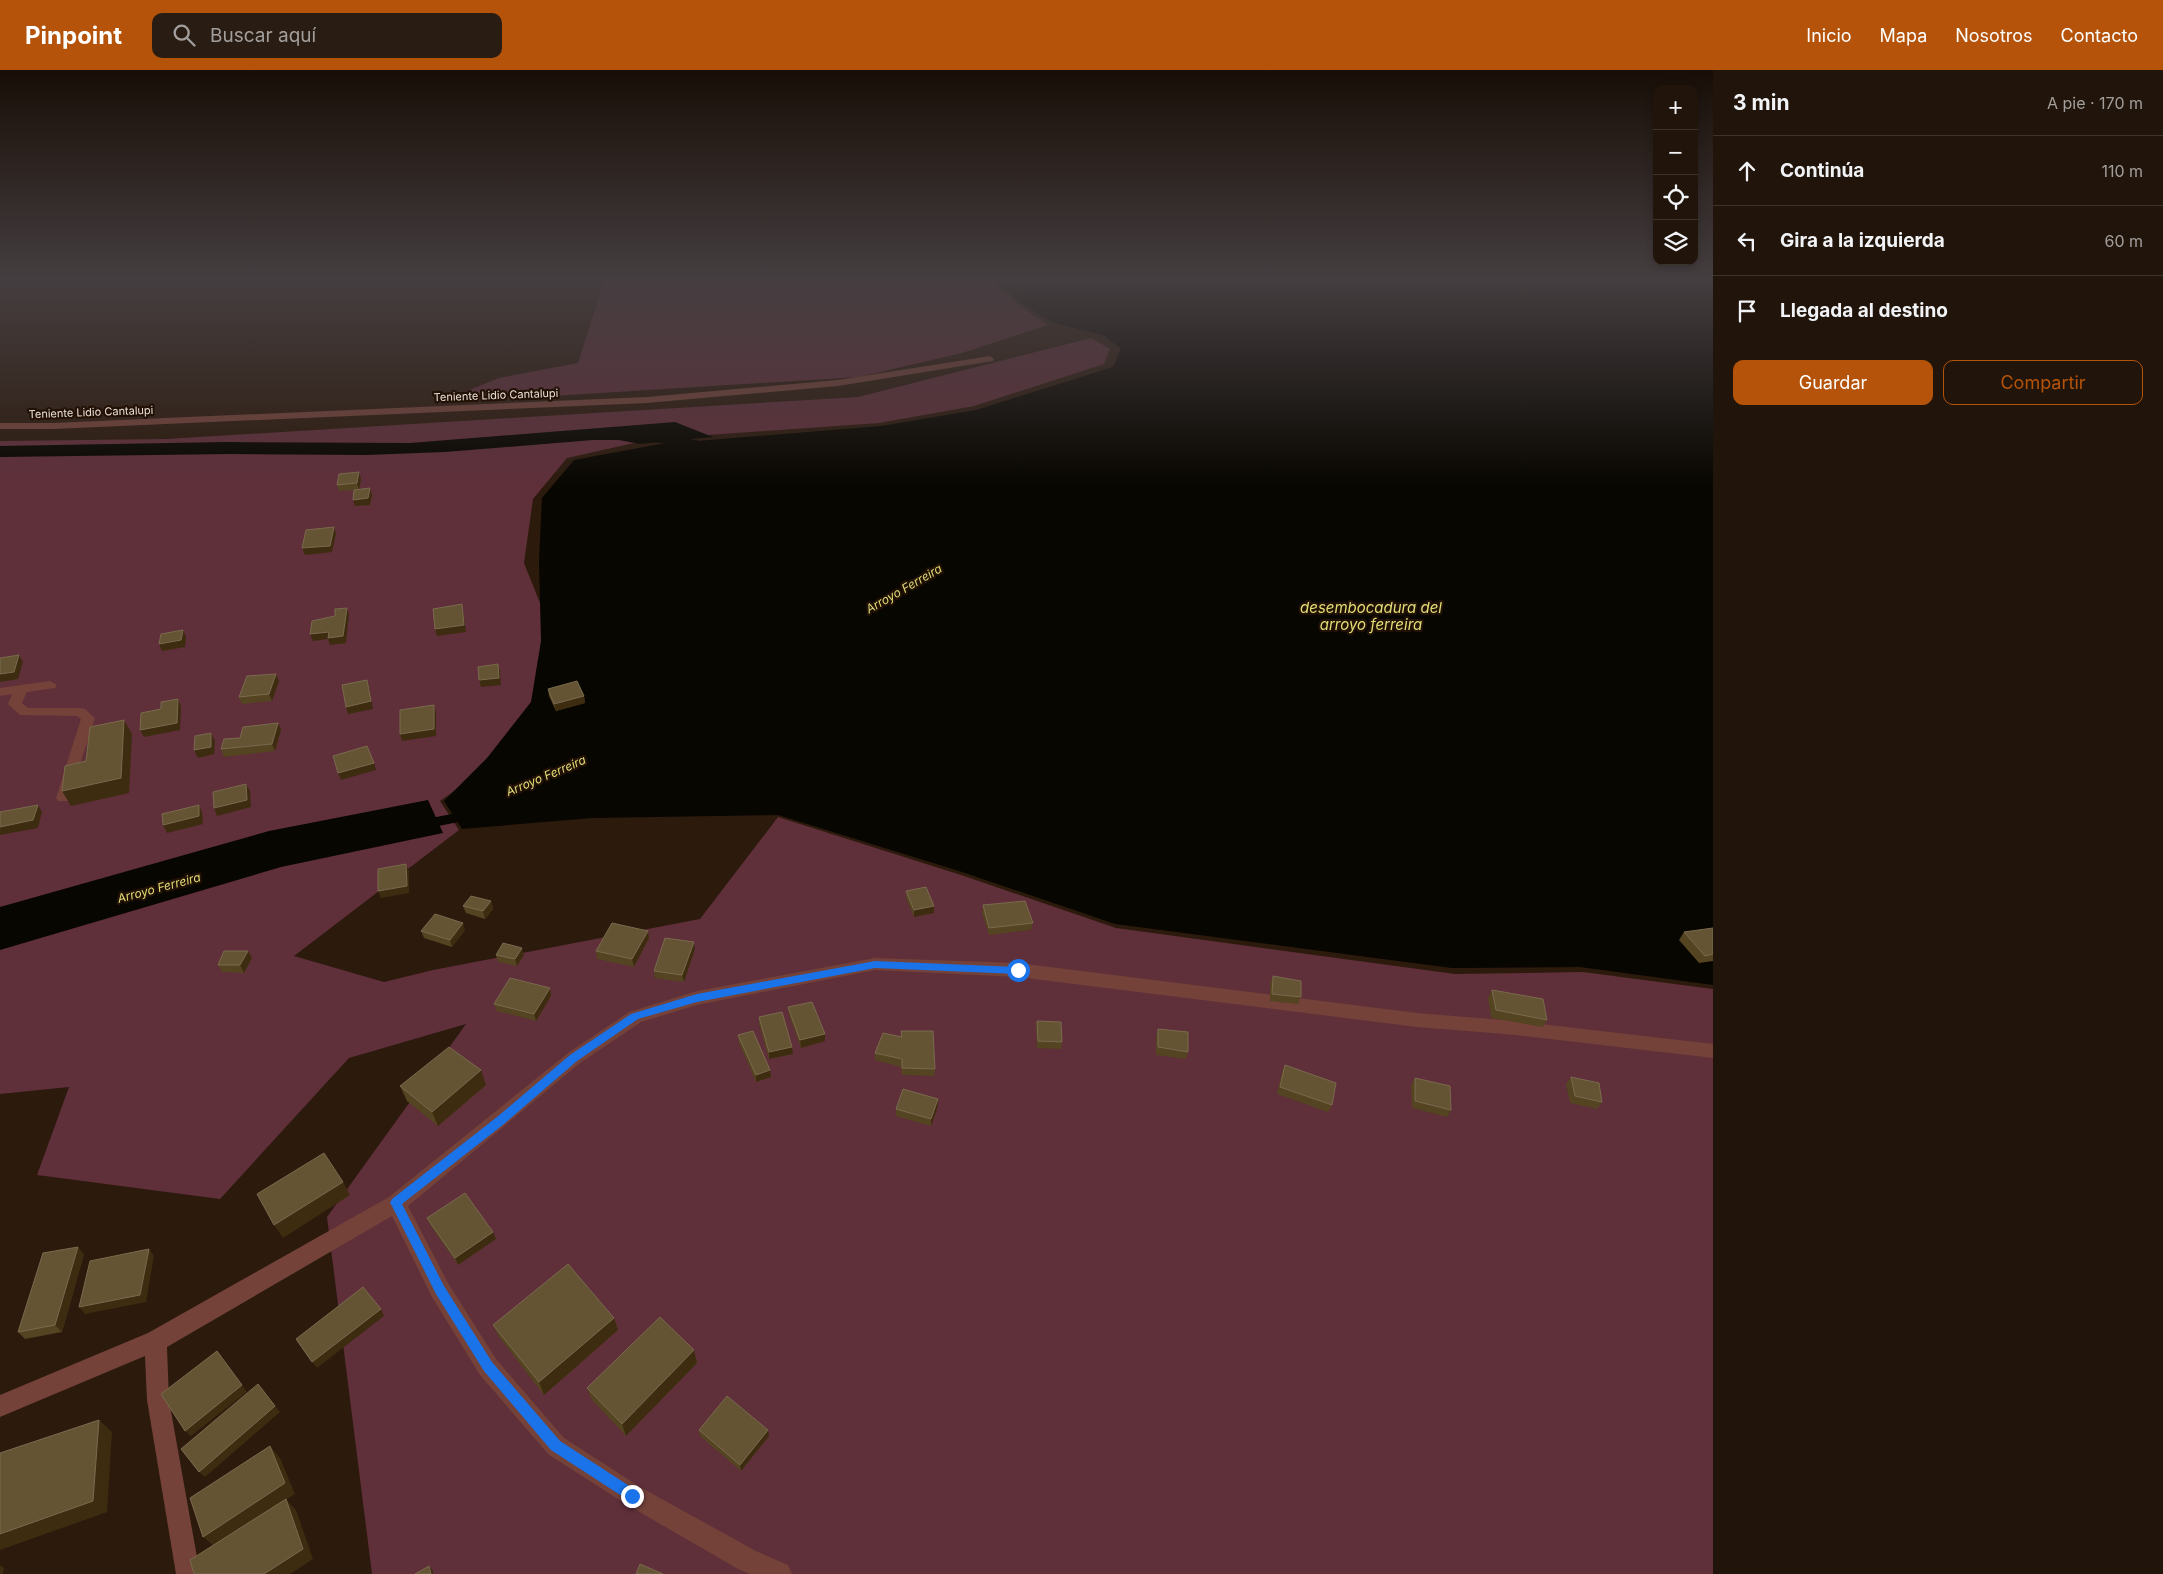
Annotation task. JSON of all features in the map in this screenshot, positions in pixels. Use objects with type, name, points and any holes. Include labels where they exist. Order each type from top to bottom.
[{"type":"street","name":"Teniente Lidio Cantalupi","points":[[0,426],[53,426],[647,400],[838,383],[990,359]]},
{"type":"street","points":[[0,692],[50,685]]},
{"type":"street","points":[[21,689],[15,704],[25,712],[80,712],[88,718],[63,798]]},
{"type":"street","points":[[0,1406],[156,1341],[396,1203],[574,1058],[634,1016],[697,998],[875,964],[1018,970],[1417,1020],[1516,1028],[1713,1051]]},
{"type":"street","points":[[396,1203],[440,1290],[488,1367],[556,1446],[632,1496],[748,1560],[779,1574]]},
{"type":"street","points":[[156,1341],[158,1400],[188,1574]]},
{"type":"shaded area","points":[[583,348],[977,348],[859,377],[437,403],[499,378],[578,363]]},
{"type":"shaded area","points":[[1051,348],[1110,349],[1104,364],[974,406],[879,423],[652,439],[567,458],[533,499],[524,563],[554,638],[553,696],[498,760],[440,801],[459,830],[294,956],[384,982],[433,970],[700,919],[778,817],[961,875],[1116,928],[1455,974],[1583,972],[1713,989],[1713,1574],[372,1574],[327,1217],[466,1024],[349,1058],[220,1199],[37,1175],[69,1087],[0,1094],[0,441],[166,439],[858,397]]},
{"type":"water","name":"desembocadura del arroyo ferreira","points":[[1713,348],[1713,985],[1580,967],[1452,968],[1115,924],[959,871],[778,815],[592,818],[462,829],[444,801],[487,758],[531,702],[541,641],[539,561],[542,498],[574,460],[660,444],[881,426],[976,410],[1113,367],[1121,349]]},
{"type":"water","points":[[675,422],[713,437],[640,444],[619,440],[593,440],[445,452],[366,455],[230,454],[0,457],[0,446],[226,442],[410,443]]},
{"type":"water","points":[[428,800],[443,833],[281,867],[0,950],[0,907],[269,831]]},
{"type":"building","points":[[359,472],[357,483],[337,485],[339,474]]},
{"type":"building","points":[[370,488],[368,498],[353,500],[354,490]]},
{"type":"building","points":[[334,527],[330,546],[302,548],[306,530]]},
{"type":"building","points":[[462,604],[464,625],[435,629],[433,609]]},
{"type":"building","points":[[347,608],[343,636],[328,638],[329,632],[310,634],[312,621],[335,616],[335,609]]},
{"type":"building","points":[[183,630],[181,640],[159,644],[161,634]]},
{"type":"building","points":[[19,655],[14,672],[0,674],[0,658]]},
{"type":"building","points":[[498,664],[499,678],[479,680],[478,667]]},
{"type":"building","points":[[276,674],[269,694],[239,697],[247,676]]},
{"type":"building","points":[[367,680],[371,701],[346,707],[342,685]]},
{"type":"building","points":[[577,681],[584,696],[554,704],[548,689]]},
{"type":"building","points":[[178,699],[177,723],[140,730],[141,713],[161,709],[161,702]]},
{"type":"building","points":[[434,705],[434,729],[400,734],[400,710]]},
{"type":"building","points":[[124,720],[121,778],[62,791],[65,766],[86,761],[90,727]]},
{"type":"building","points":[[278,723],[272,744],[221,749],[224,739],[240,738],[243,727]]},
{"type":"building","points":[[211,733],[211,747],[194,750],[195,736]]},
{"type":"building","points":[[367,746],[374,763],[338,773],[333,756]]},
{"type":"building","points":[[246,784],[247,800],[214,808],[213,792]]},
{"type":"building","points":[[38,805],[33,820],[0,827],[0,812]]},
{"type":"building","points":[[199,805],[199,816],[163,825],[162,814]]},
{"type":"building","points":[[406,864],[407,886],[378,891],[378,869]]},
{"type":"building","points":[[926,887],[934,906],[914,910],[906,891]]},
{"type":"building","points":[[471,896],[491,901],[483,911],[463,906]]},
{"type":"building","points":[[1025,901],[1033,923],[989,928],[983,905]]},
{"type":"building","points":[[435,914],[463,923],[450,940],[421,931]]},
{"type":"building","points":[[612,923],[648,931],[632,959],[596,951]]},
{"type":"building","points":[[1713,928],[1713,954],[1705,956],[1684,932]]},
{"type":"building","points":[[665,938],[694,942],[682,975],[654,971]]},
{"type":"building","points":[[503,943],[522,948],[515,959],[496,955]]},
{"type":"building","points":[[224,951],[248,951],[240,965],[218,965]]},
{"type":"building","points":[[1273,976],[1301,981],[1301,997],[1272,994]]},
{"type":"building","points":[[510,978],[550,988],[534,1014],[494,1004]]},
{"type":"building","points":[[1492,990],[1543,999],[1547,1020],[1496,1010]]},
{"type":"building","points":[[812,1002],[825,1034],[800,1040],[788,1007]]},
{"type":"building","points":[[782,1012],[792,1047],[769,1052],[759,1017]]},
{"type":"building","points":[[1037,1021],[1061,1022],[1062,1042],[1038,1041]]},
{"type":"building","points":[[1158,1029],[1188,1032],[1188,1052],[1158,1047]]},
{"type":"building","points":[[753,1031],[770,1070],[756,1075],[738,1035]]},
{"type":"building","points":[[901,1031],[933,1031],[935,1069],[902,1068],[902,1059],[875,1053],[883,1033],[902,1037]]},
{"type":"building","points":[[449,1047],[481,1070],[432,1112],[400,1086]]},
{"type":"building","points":[[1285,1065],[1336,1083],[1332,1105],[1280,1087]]},
{"type":"building","points":[[1571,1077],[1599,1083],[1602,1102],[1575,1096]]},
{"type":"building","points":[[1415,1078],[1450,1086],[1451,1110],[1415,1101]]},
{"type":"building","points":[[903,1089],[938,1099],[931,1119],[896,1109]]},
{"type":"building","points":[[324,1153],[343,1182],[274,1225],[257,1194]]},
{"type":"building","points":[[465,1193],[493,1232],[455,1258],[427,1218]]},
{"type":"building","points":[[78,1247],[55,1325],[18,1332],[43,1253]]},
{"type":"building","points":[[149,1249],[140,1295],[79,1307],[90,1261]]},
{"type":"building","points":[[568,1264],[614,1318],[539,1382],[493,1325]]},
{"type":"building","points":[[363,1287],[381,1309],[312,1362],[296,1339]]},
{"type":"building","points":[[660,1317],[694,1350],[622,1424],[587,1388]]},
{"type":"building","points":[[217,1351],[242,1385],[185,1431],[161,1394]]},
{"type":"building","points":[[258,1384],[275,1406],[199,1472],[181,1449]]},
{"type":"building","points":[[727,1396],[768,1430],[740,1465],[699,1430]]},
{"type":"building","points":[[99,1420],[93,1501],[0,1534],[0,1453]]},
{"type":"building","points":[[270,1446],[285,1483],[203,1537],[190,1498]]},
{"type":"building","points":[[286,1499],[303,1549],[264,1574],[194,1574],[190,1560]]},
{"type":"building","points":[[640,1564],[663,1574],[636,1574]]},
{"type":"building","points":[[429,1566],[431,1574],[415,1574]]},
{"type":"waterway","points":[[660,439],[695,444]]},
{"type":"waterway","name":"Arroyo Ferreira","points":[[425,824],[455,818],[466,813]]},
{"type":"route","points":[[632,1496],[556,1446],[488,1367],[440,1290],[396,1203],[574,1058],[634,1016],[697,998],[875,964],[1018,970]]}]
